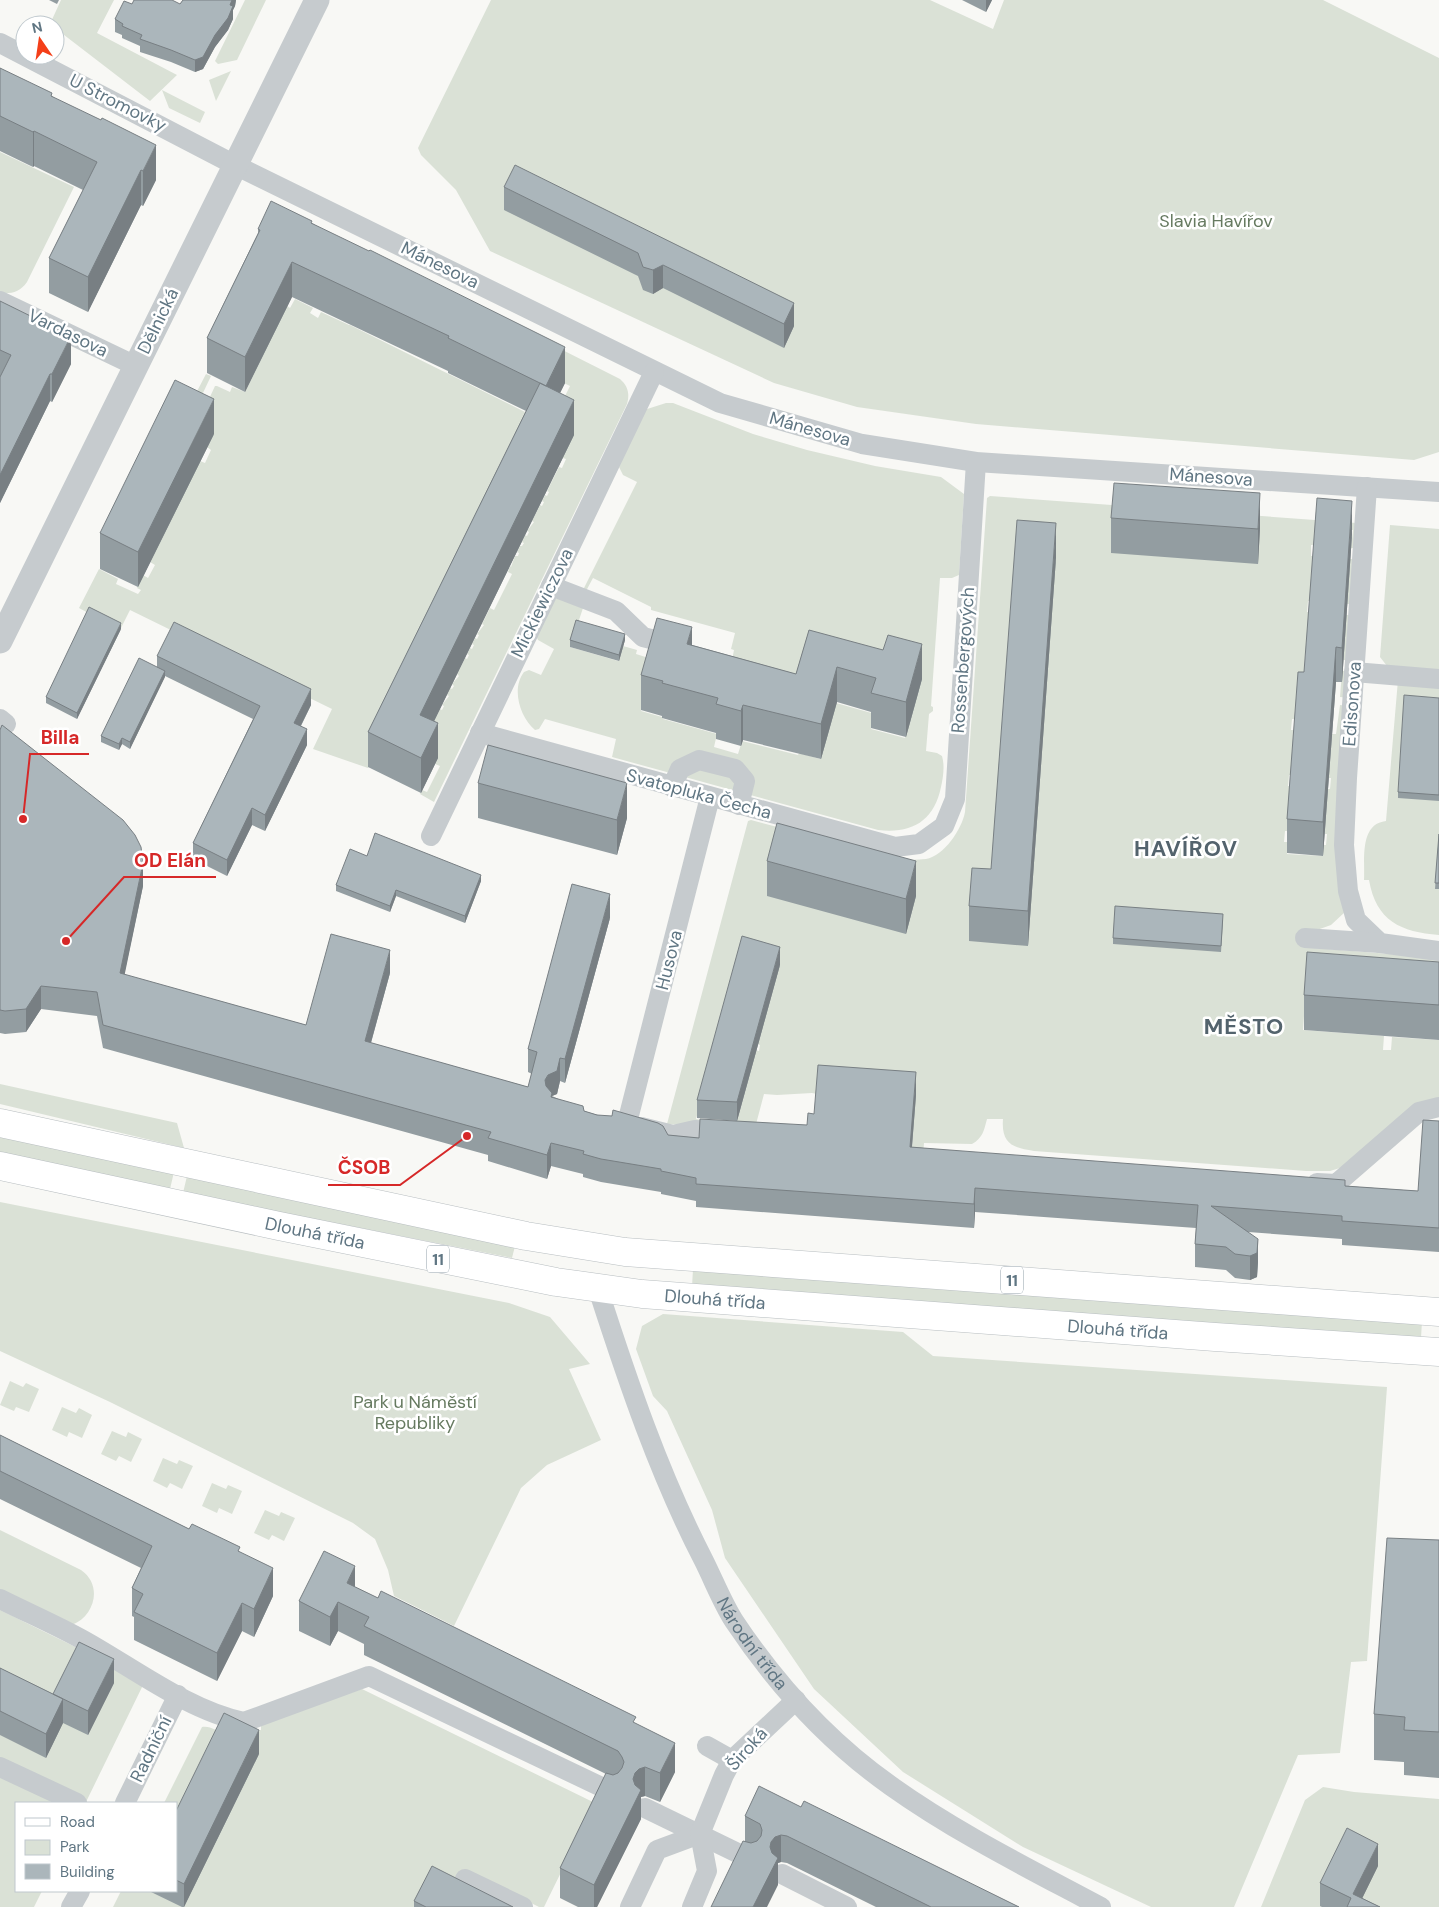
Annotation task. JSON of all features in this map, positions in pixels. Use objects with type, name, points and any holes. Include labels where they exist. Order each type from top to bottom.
[{"type":"main road","name":"11","points":[[0,1123],[190,1165],[565,1243],[625,1252],[1439,1312]]},
{"type":"main road","name":"Dlouhá třída","points":[[0,1166],[279,1226],[598,1289],[838,1309],[1439,1352]]},
{"type":"main road","name":"Národní třída","points":[[565,1243],[598,1289]]},
{"type":"street","name":"Dělnická","points":[[0,641],[317,0]]},
{"type":"street","name":"U Stromovky","points":[[0,43],[235,164]]},
{"type":"street","name":"Mánesova","points":[[235,164],[720,403],[853,441],[976,462],[1439,492]]},
{"type":"street","name":"Vardasova","points":[[0,301],[136,366]]},
{"type":"street","name":"Mickiewiczova","points":[[431,836],[654,372]]},
{"type":"street","name":"Rossenbergových","points":[[919,844],[944,826],[955,799],[976,462]]},
{"type":"street","name":"Edisonova","points":[[1367,487],[1344,845],[1348,891],[1356,920],[1380,943]]},
{"type":"street","points":[[550,586],[616,612],[643,637],[697,650]]},
{"type":"street","points":[[1354,672],[1439,679]]},
{"type":"street","name":"Svatopluka Čecha","points":[[480,733],[895,847],[919,844]]},
{"type":"street","points":[[672,787],[680,769],[699,760],[735,769],[745,781],[740,805]]},
{"type":"street","name":"Husova","points":[[710,797],[618,1121],[673,1135],[695,1130],[742,1133]]},
{"type":"street","points":[[1305,938],[1380,943],[1439,951]]},
{"type":"street","points":[[1300,1182],[1336,1184],[1419,1112],[1439,1107]]},
{"type":"street","name":"Národní třída","points":[[598,1289],[641,1420],[683,1521],[733,1619],[763,1661],[796,1700],[860,1761],[892,1786],[968,1835],[1101,1907]]},
{"type":"street","points":[[0,1599],[82,1639],[178,1695],[227,1718],[244,1722],[369,1676],[612,1792]]},
{"type":"street","name":"Radniční","points":[[125,1802],[178,1695]]},
{"type":"street","name":"Široká","points":[[700,1834],[732,1760],[796,1700]]},
{"type":"street","points":[[706,1746],[732,1760]]},
{"type":"street","points":[[0,1768],[75,1802]]},
{"type":"street","points":[[644,1808],[750,1859]]},
{"type":"street","points":[[630,1907],[657,1850],[700,1834]]},
{"type":"street","points":[[692,1907],[707,1872],[700,1834]]},
{"type":"street","points":[[782,1874],[847,1907]]},
{"type":"street","points":[[465,1879],[523,1907]]},
{"type":"street","points":[[72,1907],[80,1892]]},
{"type":"green space","points":[[61,0],[114,0],[97,33],[177,75],[150,101],[65,36],[65,15],[54,15]]},
{"type":"green space","points":[[245,0],[266,0],[237,60],[218,64],[215,61]]},
{"type":"green space","name":"Slavia Havířov","points":[[491,0],[930,0],[993,29],[1004,0],[1323,0],[1439,58],[1439,452],[1414,460],[976,424],[857,407],[774,383],[490,251],[456,190],[421,155],[418,148]]},
{"type":"green space","points":[[231,71],[216,101],[209,80]]},
{"type":"green space","points":[[162,90],[205,112],[200,123],[169,108]]},
{"type":"green space","points":[[0,152],[74,187],[27,282],[19,290],[8,293],[0,293]]},
{"type":"green space","points":[[295,299],[313,308],[310,313],[318,318],[321,312],[350,325],[539,419],[368,768],[313,749],[332,709],[130,610],[120,630],[79,608],[99,569],[118,579],[116,584],[138,594],[141,590],[137,588],[143,575],[148,578],[155,565],[150,562],[200,461],[205,463],[211,450],[207,447],[192,401],[206,374],[211,376],[202,395],[209,399],[215,386],[230,392],[232,387],[245,392],[287,306],[290,308]]},
{"type":"green space","points":[[487,312],[620,379],[627,387],[628,397],[627,404],[434,802],[420,794],[422,790],[427,792],[440,766],[435,764],[437,760],[432,725],[449,696],[447,695],[450,688],[452,689],[454,686],[452,684],[459,676],[457,674],[465,658],[467,659],[469,655],[467,654],[470,648],[472,649],[474,645],[472,644],[475,638],[477,639],[479,635],[477,634],[484,625],[482,624],[490,608],[494,610],[512,574],[508,572],[510,566],[515,556],[518,556],[519,553],[517,552],[524,543],[522,542],[525,535],[527,536],[529,532],[527,531],[534,522],[532,521],[540,505],[542,506],[544,502],[542,501],[545,495],[547,496],[549,492],[547,491],[559,467],[562,468],[566,459],[563,458],[553,420],[570,386],[543,373]]},
{"type":"green space","points":[[666,403],[673,403],[753,434],[807,450],[875,466],[941,477],[964,494],[959,575],[952,578],[940,578],[931,706],[933,711],[929,714],[926,751],[942,756],[943,776],[938,799],[927,817],[920,823],[901,830],[878,830],[612,757],[616,739],[545,719],[539,729],[535,730],[525,718],[519,703],[518,686],[524,672],[529,670],[541,675],[554,649],[538,640],[536,636],[546,608],[557,598],[583,608],[570,647],[618,661],[623,646],[637,650],[636,654],[655,660],[641,711],[717,734],[714,747],[738,754],[742,741],[820,759],[836,703],[875,714],[871,729],[905,738],[921,680],[801,692],[731,665],[734,650],[731,649],[735,633],[651,610],[651,607],[593,578],[586,591],[583,590],[637,482],[623,475],[619,467],[644,410]]},
{"type":"green space","points":[[990,496],[1370,524],[1360,699],[1340,697],[1342,671],[1345,671],[1345,660],[1343,660],[1346,615],[1349,615],[1350,604],[1347,604],[1350,559],[1355,559],[1356,548],[1351,548],[1353,530],[1328,528],[1315,545],[1311,545],[1311,556],[1315,556],[1311,601],[1308,601],[1307,612],[1310,612],[1304,667],[1306,668],[1297,719],[1292,719],[1291,730],[1296,730],[1292,775],[1289,775],[1288,786],[1292,786],[1288,831],[1285,831],[1284,842],[1288,842],[1287,854],[1322,856],[1327,834],[1324,834],[1327,789],[1330,789],[1331,778],[1328,778],[1332,734],[1336,734],[1340,705],[1359,707],[1345,912],[1331,925],[1317,930],[1303,947],[1439,958],[1439,998],[1306,988],[1303,1030],[1384,1036],[1383,1050],[1391,1050],[1392,1037],[1439,1040],[1439,1099],[1340,1168],[1330,1171],[1306,1171],[1034,1151],[1014,1146],[1006,1139],[1003,1119],[987,1119],[981,1136],[972,1144],[924,1143],[922,1172],[817,1094],[812,1093],[764,1094],[755,1128],[734,1129],[755,1050],[759,1051],[760,1045],[726,1010],[696,1119],[701,1120],[701,1126],[667,1124],[748,821],[751,820],[909,860],[933,857],[956,834],[965,812],[987,498]]},
{"type":"green space","points":[[1390,525],[1439,529],[1439,935],[1413,931],[1392,922],[1384,915],[1378,905],[1372,894],[1369,880],[1364,880],[1364,853],[1367,836],[1377,824],[1386,821],[1399,668],[1387,666],[1380,657]]},
{"type":"green space","points":[[0,1084],[177,1123],[184,1148],[0,1104]]},
{"type":"green space","points":[[0,1135],[174,1172],[170,1189],[0,1153]]},
{"type":"green space","points":[[187,1176],[515,1246],[512,1258],[183,1193]]},
{"type":"green space","name":"Park u Náměstí Republiky","points":[[0,1202],[509,1303],[550,1317],[590,1364],[569,1369],[601,1440],[547,1465],[521,1488],[454,1626],[394,1596],[388,1570],[375,1539],[353,1523],[110,1402],[0,1351]]},
{"type":"green space","points":[[693,1269],[1422,1321],[1421,1338],[692,1287]]},
{"type":"green space","points":[[663,1314],[903,1332],[933,1356],[1387,1387],[1367,1661],[1351,1662],[1340,1753],[1298,1755],[1234,1907],[1151,1907],[1023,1847],[903,1772],[814,1689],[725,1558],[712,1510],[667,1411],[653,1396],[636,1349],[642,1326]]},
{"type":"green space","points":[[10,1381],[23,1387],[26,1383],[39,1389],[29,1412],[16,1407],[14,1411],[0,1405]]},
{"type":"green space","points":[[62,1407],[76,1413],[79,1408],[92,1415],[82,1438],[69,1432],[67,1437],[52,1430]]},
{"type":"green space","points":[[112,1431],[126,1437],[128,1432],[142,1439],[131,1462],[119,1456],[116,1461],[101,1454]]},
{"type":"green space","points":[[163,1458],[177,1464],[179,1460],[193,1466],[182,1489],[170,1483],[167,1488],[153,1481]]},
{"type":"green space","points":[[212,1483],[226,1489],[228,1485],[242,1491],[232,1514],[219,1508],[217,1513],[202,1506]]},
{"type":"green space","points":[[265,1510],[279,1516],[281,1512],[295,1518],[284,1541],[272,1535],[269,1540],[254,1533]]},
{"type":"green space","points":[[0,1530],[81,1570],[88,1576],[94,1592],[93,1600],[91,1608],[80,1621],[72,1625],[0,1598]]},
{"type":"green space","points":[[0,1610],[145,1681],[86,1802],[0,1761]]},
{"type":"green space","points":[[362,1689],[595,1803],[544,1907],[539,1907],[468,1871],[457,1907],[113,1907],[120,1892],[178,1892],[178,1802],[164,1802],[202,1727],[222,1732],[248,1733],[261,1730],[261,1722]]},
{"type":"green space","points":[[0,1775],[56,1802],[15,1802],[15,1892],[42,1892],[34,1907],[0,1907]]},
{"type":"green space","points":[[1323,1787],[1354,1792],[1439,1799],[1439,1907],[1261,1907],[1305,1800]]},
{"type":"building","points":[[134,0],[172,0],[180,4],[183,0],[232,0],[230,5],[233,6],[228,18],[215,35],[203,57],[195,60],[140,39],[142,35],[122,26],[123,24],[115,19],[124,1],[132,4]]},
{"type":"building","points":[[0,68],[52,93],[51,96],[101,120],[102,118],[156,145],[143,171],[141,170],[88,277],[49,258],[97,162],[0,116]]},
{"type":"building","points":[[515,165],[794,303],[784,324],[663,265],[653,270],[643,267],[638,253],[504,187]]},
{"type":"building","points":[[271,201],[312,221],[311,223],[370,250],[565,347],[546,386],[448,338],[449,336],[292,262],[245,357],[207,338],[260,230],[258,229]]},
{"type":"building","points":[[0,301],[71,336],[0,475],[0,377],[11,355],[0,350]]},
{"type":"building","points":[[175,380],[214,399],[138,552],[100,533]]},
{"type":"building","points":[[540,383],[574,400],[420,715],[438,723],[421,758],[368,732]]},
{"type":"building","points":[[1114,483],[1260,493],[1258,529],[1111,518]]},
{"type":"building","points":[[1317,498],[1352,501],[1342,648],[1336,647],[1323,822],[1287,819],[1298,672],[1304,672]]},
{"type":"building","points":[[1017,520],[1056,523],[1028,911],[969,906],[972,868],[991,869]]},
{"type":"building","points":[[89,607],[121,623],[77,713],[46,697]]},
{"type":"building","points":[[657,618],[692,627],[687,644],[796,674],[809,630],[883,650],[888,635],[922,644],[906,702],[871,693],[876,678],[837,667],[821,724],[743,705],[741,711],[716,704],[718,698],[662,683],[663,681],[641,675]]},
{"type":"building","points":[[576,620],[625,634],[619,655],[570,640]]},
{"type":"building","points":[[174,622],[311,689],[294,723],[307,729],[265,815],[252,808],[227,860],[193,843],[260,706],[157,656]]},
{"type":"building","points":[[139,658],[165,671],[130,742],[122,738],[119,744],[101,736]]},
{"type":"building","points":[[1404,695],[1439,698],[1439,795],[1398,792]]},
{"type":"building","points":[[2,725],[123,820],[135,835],[141,847],[143,863],[120,973],[306,1025],[331,934],[390,950],[365,1041],[528,1087],[537,1052],[528,1049],[572,884],[610,894],[565,1059],[560,1058],[557,1071],[548,1075],[545,1080],[546,1086],[552,1093],[551,1097],[583,1106],[584,1111],[597,1115],[612,1116],[613,1110],[658,1123],[663,1126],[668,1135],[699,1138],[700,1119],[807,1125],[808,1113],[814,1114],[818,1065],[916,1072],[910,1147],[1345,1180],[1345,1186],[1418,1191],[1423,1120],[1439,1121],[1439,1228],[1342,1221],[1342,1216],[1211,1206],[1258,1239],[1257,1253],[1250,1256],[1235,1254],[1226,1247],[1195,1244],[1198,1205],[975,1188],[974,1204],[696,1184],[696,1178],[661,1171],[661,1169],[601,1159],[583,1154],[584,1151],[551,1143],[547,1155],[488,1138],[491,1132],[103,1025],[97,992],[41,986],[26,1009],[0,1010],[0,730]]},
{"type":"building","points":[[488,745],[627,783],[617,820],[478,783]]},
{"type":"building","points":[[777,823],[916,861],[906,899],[767,861]]},
{"type":"building","points":[[375,833],[481,875],[465,916],[396,890],[390,906],[336,885],[350,849],[367,856]]},
{"type":"building","points":[[1439,834],[1439,883],[1435,883]]},
{"type":"building","points":[[1115,906],[1223,914],[1221,946],[1113,938]]},
{"type":"building","points":[[742,936],[780,947],[737,1102],[697,1100]]},
{"type":"building","points":[[1307,952],[1439,962],[1439,1005],[1304,995]]},
{"type":"building","points":[[0,1435],[189,1529],[192,1524],[240,1547],[238,1551],[273,1568],[254,1609],[242,1603],[217,1653],[134,1612],[143,1594],[132,1588],[152,1546],[0,1471]]},
{"type":"building","points":[[1387,1538],[1439,1540],[1439,1732],[1404,1730],[1405,1717],[1374,1714]]},
{"type":"building","points":[[324,1551],[355,1566],[347,1583],[378,1598],[381,1591],[636,1717],[633,1722],[675,1743],[660,1773],[645,1767],[635,1773],[633,1779],[635,1785],[641,1790],[594,1885],[560,1868],[606,1773],[613,1775],[622,1768],[624,1762],[618,1751],[364,1626],[369,1617],[338,1602],[330,1617],[299,1601]]},
{"type":"building","points":[[79,1642],[114,1659],[88,1711],[53,1694]]},
{"type":"building","points":[[0,1668],[63,1699],[46,1734],[0,1711]]},
{"type":"building","points":[[224,1713],[259,1730],[184,1884],[178,1881],[178,1807]]},
{"type":"building","points":[[759,1786],[801,1807],[804,1801],[1019,1907],[931,1907],[787,1836],[781,1835],[775,1837],[771,1842],[772,1853],[778,1858],[753,1907],[711,1907],[743,1841],[751,1843],[757,1841],[761,1836],[760,1824],[745,1816]]},
{"type":"building","points":[[1347,1828],[1378,1844],[1353,1894],[1380,1907],[1347,1907],[1351,1898],[1320,1883]]},
{"type":"building","points":[[432,1866],[513,1907],[426,1907],[414,1901]]},
{"type":"place","name":"Billa","points":[[23,819]]},
{"type":"place","name":"OD Elán","points":[[66,941]]},
{"type":"place","name":"ČSOB","points":[[467,1136]]},
{"type":"district","name":"HAVÍŘOV","points":[[1186,848]]},
{"type":"district","name":"MĚSTO","points":[[1244,1026]]}]
